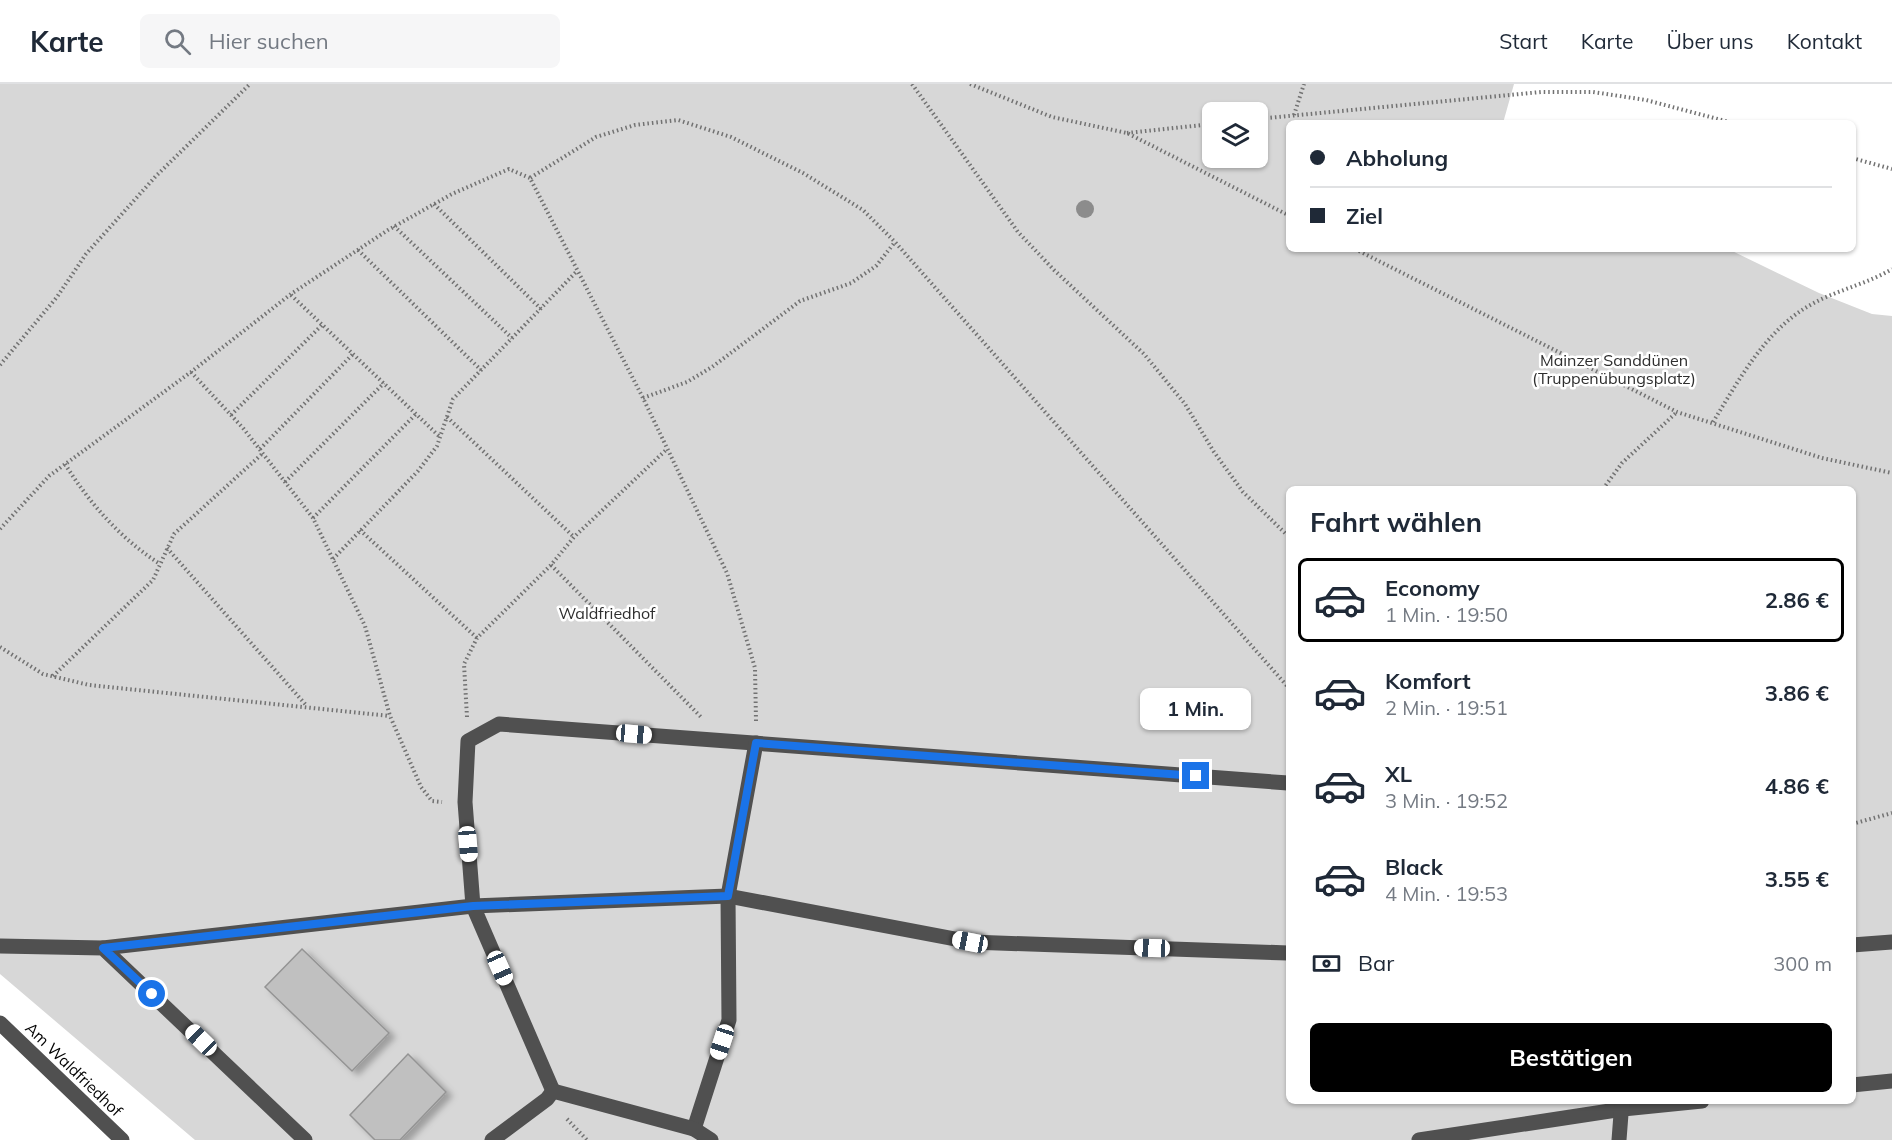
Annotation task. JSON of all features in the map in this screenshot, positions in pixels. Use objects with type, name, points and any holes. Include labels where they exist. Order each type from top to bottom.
[{"type":"street","points":[[553,1091],[473,906],[465,802],[468,741],[500,724],[1286,783]]},
{"type":"street","points":[[694,1129],[729,1020],[728,896],[756,743]]},
{"type":"street","points":[[0,946],[103,948],[473,906],[728,896],[970,942],[1286,953]]},
{"type":"street","points":[[1856,945],[1892,942]]},
{"type":"street","points":[[103,948],[305,1140]]},
{"type":"street","name":"Am Waldfriedhof","points":[[0,1023],[122,1140]]},
{"type":"street","points":[[1856,1085],[1892,1081]]},
{"type":"street","points":[[553,1091],[694,1129],[711,1140]]},
{"type":"street","points":[[492,1140],[547,1099],[553,1091]]},
{"type":"street","points":[[1419,1140],[1622,1105],[1642,1104]]},
{"type":"street","points":[[1619,1140],[1622,1105]]},
{"type":"path","points":[[0,365],[57,297],[86,254],[156,176],[249,84]]},
{"type":"path","points":[[912,84],[1018,232],[1054,270],[1144,354],[1185,404],[1214,452],[1243,492],[1286,534]]},
{"type":"path","points":[[970,84],[1052,117],[1126,133],[1286,214]]},
{"type":"path","points":[[1294,115],[1304,84]]},
{"type":"path","points":[[1268,118],[1530,93],[1593,92],[1646,100],[1721,120]]},
{"type":"path","points":[[530,178],[596,137],[635,125],[678,120],[731,137],[803,173],[863,210],[895,242],[1286,685]]},
{"type":"path","points":[[1126,133],[1202,125]]},
{"type":"path","points":[[1856,159],[1892,169]]},
{"type":"path","points":[[0,528],[50,476],[291,294],[394,226],[434,204],[509,169],[530,178],[642,398],[727,573],[755,668],[756,743]]},
{"type":"path","points":[[434,204],[541,309]]},
{"type":"path","points":[[394,226],[512,339]]},
{"type":"path","points":[[642,398],[687,382],[712,367],[800,301],[851,283],[876,266],[895,242]]},
{"type":"path","points":[[358,250],[481,370]]},
{"type":"path","points":[[1361,252],[1677,412],[1822,458],[1892,473]]},
{"type":"path","points":[[1713,422],[1768,340],[1789,320],[1811,304],[1892,270]]},
{"type":"path","points":[[333,559],[418,471],[436,446],[453,399],[577,271]]},
{"type":"path","points":[[291,294],[440,437]]},
{"type":"path","points":[[231,415],[322,325]]},
{"type":"path","points":[[53,677],[153,579],[174,534],[261,451],[353,354]]},
{"type":"path","points":[[190,372],[231,415],[313,518],[365,626],[390,716],[421,787],[432,801],[465,802]]},
{"type":"path","points":[[285,482],[384,384]]},
{"type":"path","points":[[1605,486],[1623,463],[1677,412]]},
{"type":"path","points":[[313,518],[416,414]]},
{"type":"path","points":[[447,417],[574,537]]},
{"type":"path","points":[[468,741],[464,664],[477,638],[551,566],[574,537],[667,449]]},
{"type":"path","points":[[65,464],[85,495],[135,548],[160,564]]},
{"type":"path","points":[[360,530],[477,638]]},
{"type":"path","points":[[167,548],[306,706]]},
{"type":"path","points":[[551,566],[724,741]]},
{"type":"path","points":[[0,647],[43,674],[89,685],[390,716]]},
{"type":"path","points":[[1856,823],[1892,813]]},
{"type":"green space","name":"Waldfriedhof","points":[[0,84],[1514,84],[1504,120],[1286,120],[1286,252],[1734,252],[1819,293],[1872,314],[1892,316],[1892,1140],[195,1140],[0,974]]},
{"type":"building","points":[[302,949],[389,1033],[352,1071],[265,987]]},
{"type":"building","points":[[408,1054],[446,1092],[400,1140],[375,1140],[350,1115]]},
{"type":"route","points":[[152,994],[103,948],[473,906],[728,896],[756,743],[1196,776]]},
{"type":"park label","name":"Mainzer Sanddünen (Truppenübungsplatz)","points":[[1614,369]]}]
